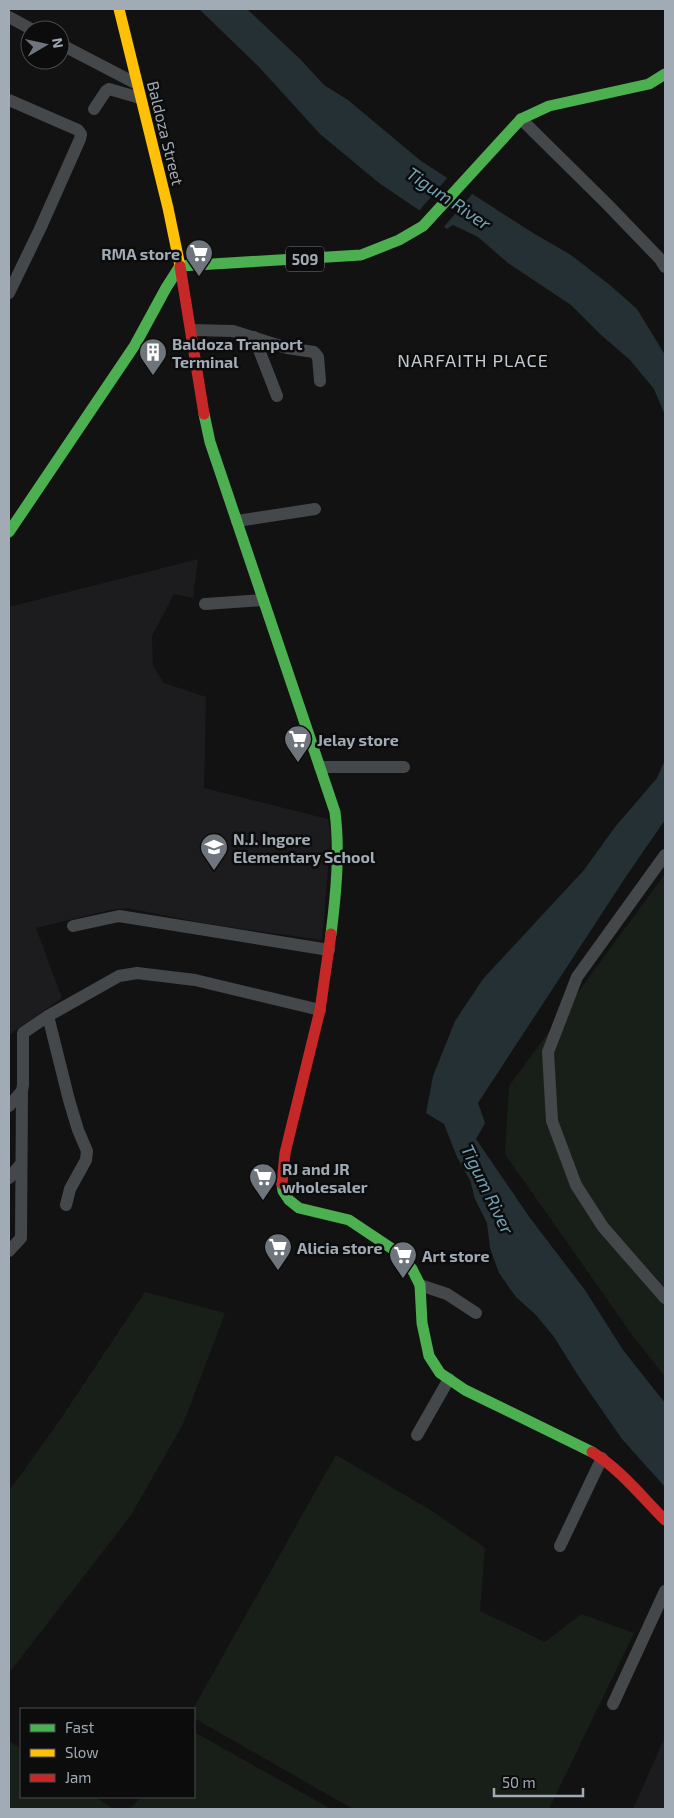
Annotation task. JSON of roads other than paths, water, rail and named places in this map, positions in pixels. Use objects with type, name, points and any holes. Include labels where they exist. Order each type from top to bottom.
[{"type":"street","name":"Baldoza Street","points":[[119,9],[168,208],[188,310],[205,422],[335,812],[338,836],[334,912],[329,950],[320,1010],[285,1153],[282,1182],[284,1191],[289,1200],[299,1208],[349,1220],[397,1252],[412,1269],[420,1285]]},
{"type":"street","points":[[70,49],[137,84]]},
{"type":"street","name":"509","points":[[180,266],[361,255],[398,240],[423,226],[517,122],[549,106],[649,84],[665,74]]},
{"type":"street","points":[[94,109],[109,89],[140,98]]},
{"type":"street","points":[[9,100],[78,130],[81,134],[40,230],[9,293]]},
{"type":"street","points":[[517,122],[607,204],[660,259],[665,267]]},
{"type":"street","points":[[9,532],[135,345],[180,266]]},
{"type":"street","points":[[158,302],[188,310]]},
{"type":"street","points":[[191,330],[233,331],[287,348],[314,352],[318,357],[320,381]]},
{"type":"street","points":[[254,337],[278,396]]},
{"type":"street","points":[[237,521],[314,509]]},
{"type":"street","points":[[205,604],[263,600]]},
{"type":"street","points":[[320,767],[404,767]]},
{"type":"street","points":[[665,855],[577,977],[548,1052],[552,1120],[576,1185],[603,1226],[665,1298]]},
{"type":"street","points":[[72,926],[119,916],[329,950]]},
{"type":"street","points":[[9,1251],[21,1238],[23,1034],[48,1016],[119,976],[137,973],[195,980],[320,1010]]},
{"type":"street","points":[[48,1016],[69,1100],[87,1151],[86,1160],[70,1188],[66,1205]]},
{"type":"street","points":[[9,1106],[22,1091]]},
{"type":"street","points":[[9,1178],[21,1164]]},
{"type":"street","points":[[476,1313],[447,1294],[420,1285],[422,1323],[429,1356],[440,1372],[465,1390],[602,1458],[665,1520]]},
{"type":"street","points":[[417,1435],[449,1379]]},
{"type":"street","points":[[560,1546],[602,1458]]},
{"type":"street","points":[[613,1704],[665,1591]]},
{"type":"water","name":"Tigum River","points":[[199,9],[247,9],[301,60],[324,85],[348,100],[421,161],[533,233],[571,255],[611,286],[637,309],[665,355],[665,415],[654,389],[630,360],[571,305],[508,263],[478,237],[453,225],[447,229],[379,183],[320,134],[259,67]]},
{"type":"water","name":"Tigum River","points":[[665,760],[665,820],[478,1103],[485,1123],[476,1139],[530,1218],[585,1290],[623,1350],[665,1403],[665,1487],[622,1439],[554,1337],[535,1314],[516,1297],[499,1273],[490,1248],[487,1223],[475,1199],[470,1180],[457,1157],[444,1124],[426,1113],[433,1076],[455,1021],[483,979],[584,870],[615,827],[657,778]]},
{"type":"place","name":"RMA store","points":[[199,277]]},
{"type":"place","name":"Baldoza Tranport Terminal","points":[[153,376]]},
{"type":"place","name":"Jelay store","points":[[298,763]]},
{"type":"place","name":"N.J. Ingore Elementary School","points":[[214,871]]},
{"type":"place","name":"RJ and JR wholesaler","points":[[263,1201]]},
{"type":"place","name":"Alicia store","points":[[278,1271]]},
{"type":"place","name":"Art store","points":[[403,1279]]},
{"type":"district","name":"NARFAITH PLACE","points":[[473,360]]}]
